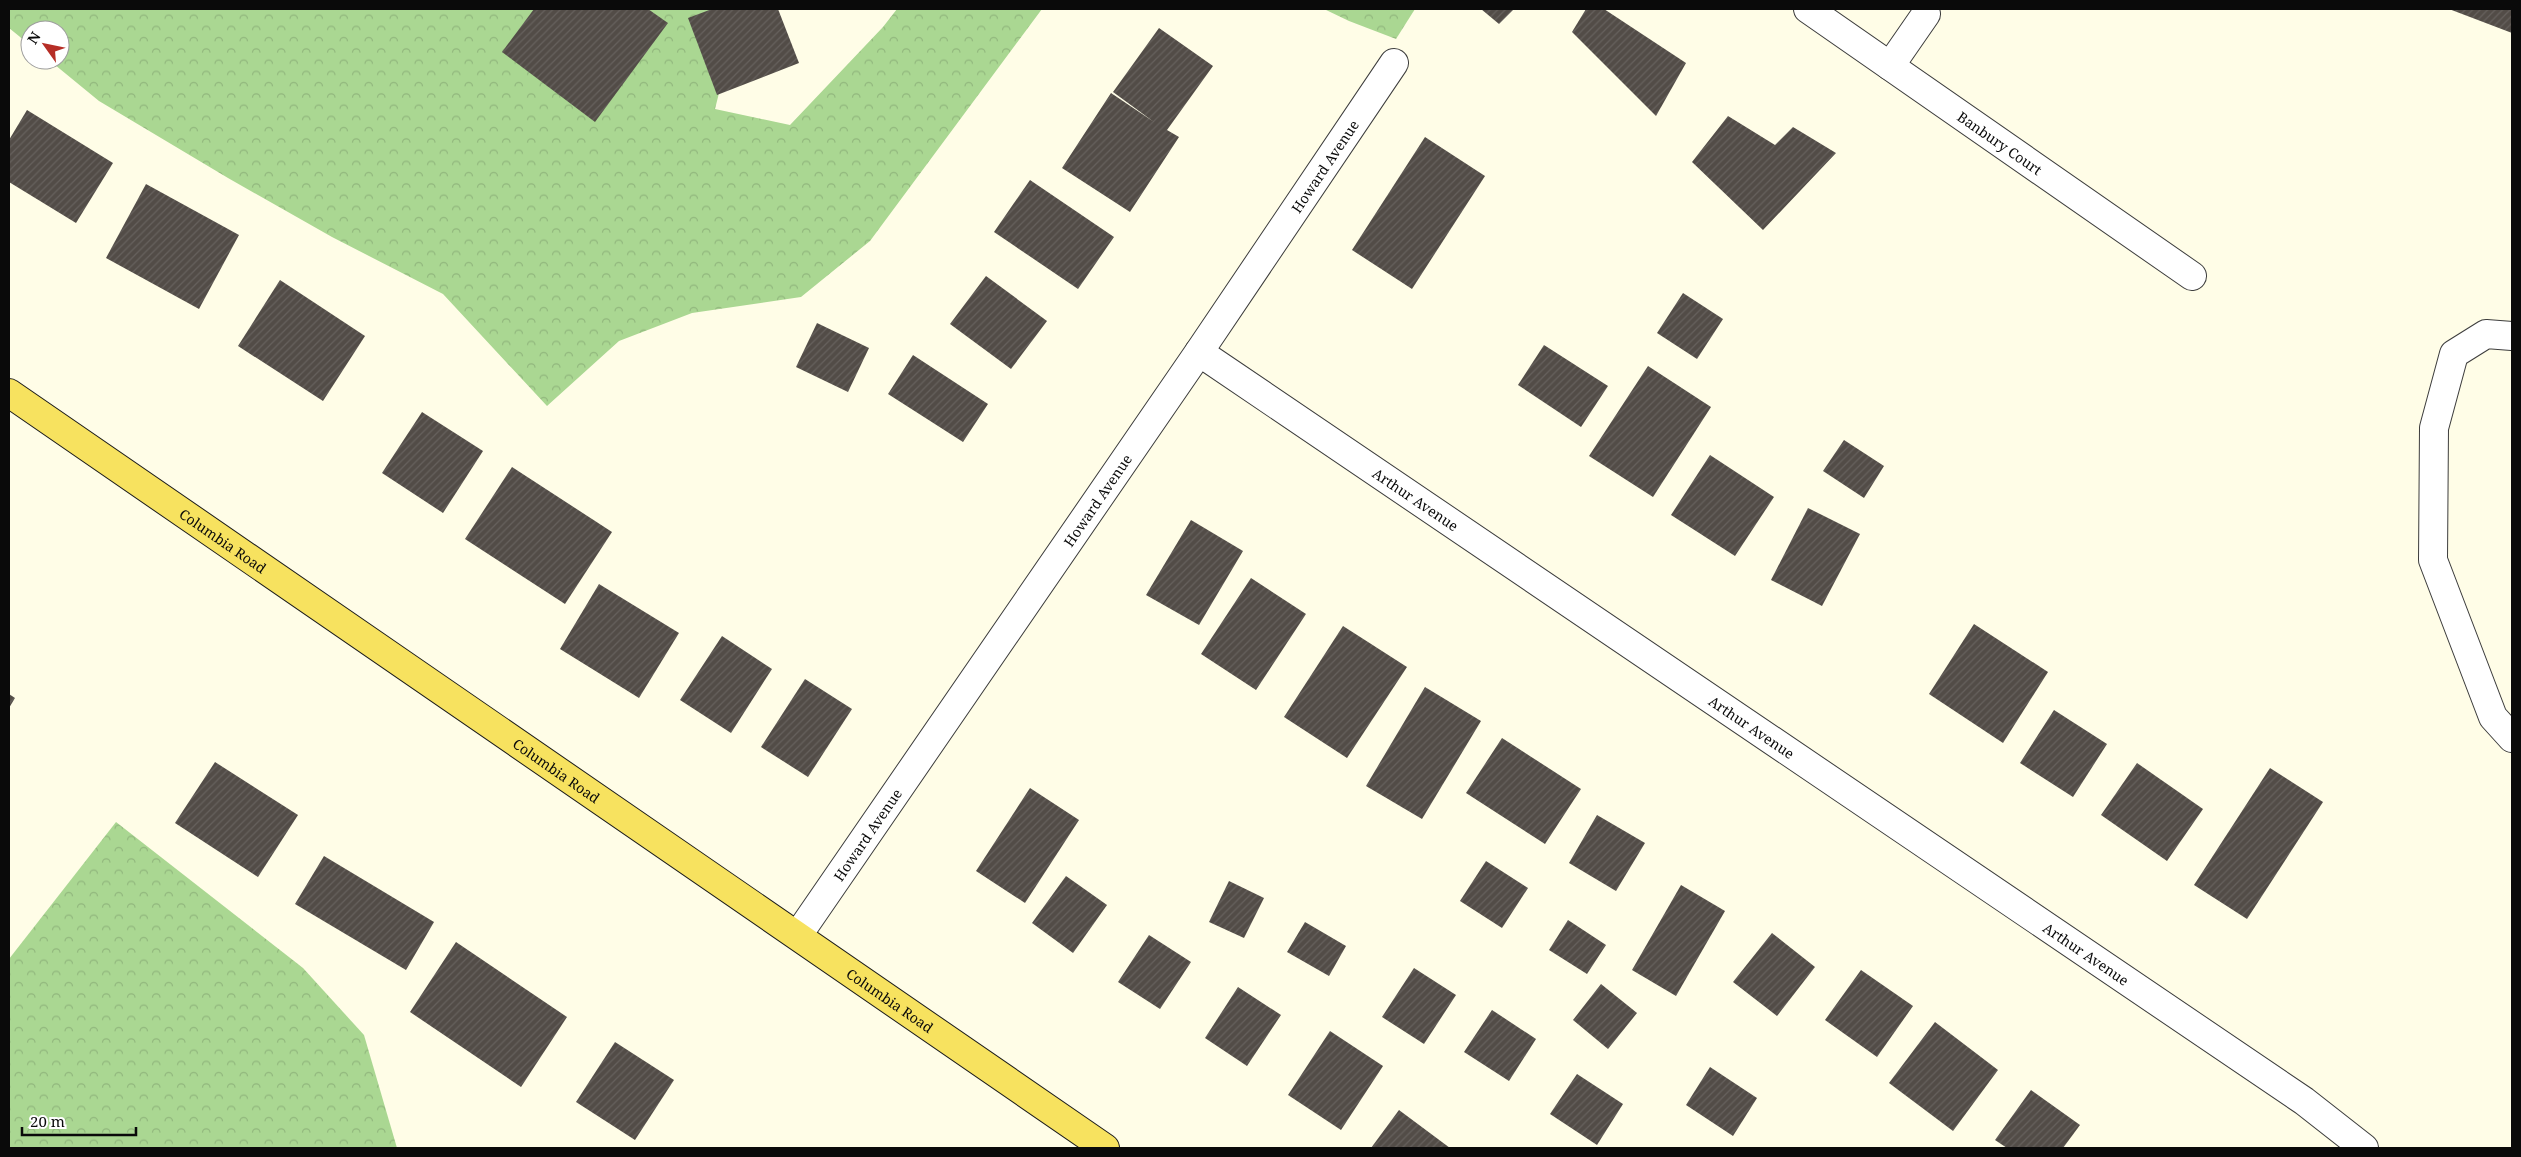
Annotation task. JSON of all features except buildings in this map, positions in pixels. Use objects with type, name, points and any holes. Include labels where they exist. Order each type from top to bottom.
[{"type":"main road","name":"Columbia Road","points":[[9,393],[1105,1148]]},
{"type":"street","name":"Banbury Court","points":[[1808,9],[2192,276]]},
{"type":"street","points":[[1890,66],[1926,14]]},
{"type":"street","name":"Howard Avenue","points":[[798,935],[1199,352],[1394,63]]},
{"type":"street","points":[[2512,336],[2486,334],[2454,354],[2434,428],[2434,560],[2503,712],[2512,738]]},
{"type":"street","name":"Arthur Avenue","points":[[1199,352],[2304,1101],[2364,1148]]},
{"type":"green space","points":[[9,9],[740,9],[715,109],[790,125],[883,27],[897,9],[1042,9],[870,241],[801,297],[692,313],[619,341],[547,406],[443,294],[332,237],[99,101],[61,70],[70,70],[70,20],[20,20],[20,37],[9,28]]},
{"type":"green space","points":[[1324,9],[1415,9],[1396,39]]},
{"type":"green space","points":[[116,822],[303,968],[364,1035],[397,1148],[9,1148],[9,959]]}]
